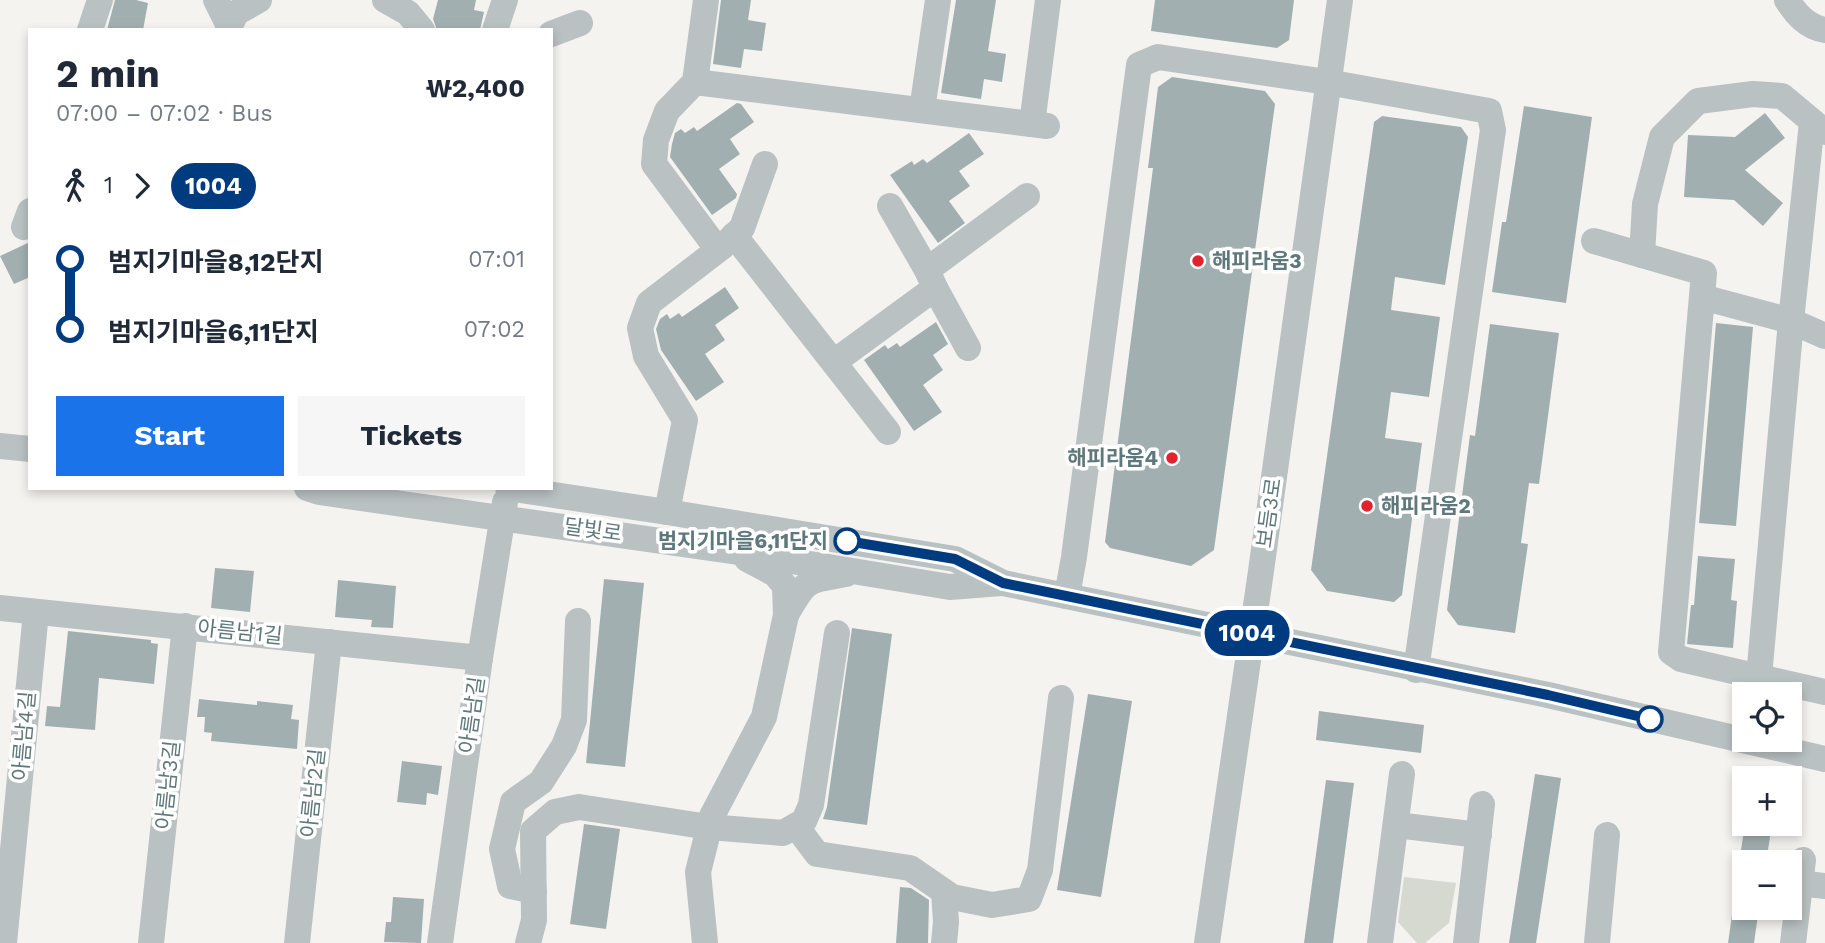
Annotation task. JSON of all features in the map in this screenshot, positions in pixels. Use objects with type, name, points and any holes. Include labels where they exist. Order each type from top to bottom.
[{"type":"street","points":[[91,28],[100,0]]},
{"type":"street","points":[[192,0],[223,16],[236,13],[260,0]]},
{"type":"street","points":[[496,28],[505,0]]},
{"type":"street","points":[[706,0],[695,82],[667,111],[656,140],[653,164],[834,362],[888,432]]},
{"type":"street","points":[[922,110],[938,0]]},
{"type":"street","points":[[695,82],[1040,125],[1048,0]]},
{"type":"street","name":"보듬3로","points":[[1207,943],[1340,0]]},
{"type":"street","points":[[1787,0],[1797,15],[1815,28],[1825,30]]},
{"type":"street","points":[[553,33],[580,23]]},
{"type":"street","points":[[1067,596],[1139,65],[1158,57],[1327,82],[1489,111],[1493,130],[1416,670]]},
{"type":"street","points":[[1642,256],[1645,204],[1662,137],[1698,101],[1753,94],[1782,96],[1819,127],[1791,321],[1759,677]]},
{"type":"street","points":[[667,512],[685,420],[646,356],[640,328],[649,303],[742,228],[765,164]]},
{"type":"street","points":[[834,362],[1027,196]]},
{"type":"street","points":[[890,206],[968,348]]},
{"type":"street","points":[[1594,241],[1704,273],[1671,652],[1682,659],[1825,692]]},
{"type":"street","points":[[1702,297],[1791,321],[1825,336]]},
{"type":"street","points":[[0,446],[28,449]]},
{"type":"street","name":"달빛로","points":[[313,490],[731,551],[950,587],[1003,583]]},
{"type":"street","name":"아름남길","points":[[440,943],[507,490]]},
{"type":"street","name":"달빛로","points":[[520,490],[955,559],[1003,583],[1548,695],[1825,759]]},
{"type":"street","points":[[705,943],[698,872],[709,827],[764,717],[786,615],[785,586],[775,574],[731,551]]},
{"type":"street","points":[[786,615],[802,587],[808,583],[862,572]]},
{"type":"street","name":"아름남1길","points":[[0,608],[480,658]]},
{"type":"street","name":"아름남4길","points":[[4,943],[36,612]]},
{"type":"street","points":[[534,891],[510,886],[502,849],[513,802],[541,782],[564,746],[574,720],[578,621]]},
{"type":"street","name":"아름남3길","points":[[151,943],[186,626]]},
{"type":"street","points":[[528,943],[534,920],[533,831],[555,812],[579,807],[709,827],[783,834],[804,821],[811,804],[837,633]]},
{"type":"street","name":"아름남2길","points":[[297,943],[328,642]]},
{"type":"street","points":[[796,826],[817,854],[910,868],[952,897],[992,905],[1029,899],[1040,870],[1061,698]]},
{"type":"street","points":[[1380,943],[1402,774]]},
{"type":"street","points":[[1466,943],[1482,804]]},
{"type":"street","points":[[1396,824],[1479,835]]},
{"type":"street","points":[[1597,943],[1606,835]]},
{"type":"street","points":[[1793,943],[1809,876]]},
{"type":"street","points":[[944,892],[947,922],[944,943]]},
{"type":"shaded area","points":[[1404,877],[1456,883],[1449,923],[1425,943],[1417,943],[1398,922]]},
{"type":"building","points":[[115,0],[148,3],[143,28],[108,28]]},
{"type":"building","points":[[438,0],[476,0],[474,10],[484,12],[480,28],[436,28],[433,19]]},
{"type":"building","points":[[721,0],[751,0],[748,20],[766,23],[762,51],[744,49],[741,68],[713,64]]},
{"type":"building","points":[[956,0],[996,0],[988,51],[1006,54],[1002,82],[984,79],[981,99],[941,93]]},
{"type":"building","points":[[1155,0],[1294,0],[1289,40],[1277,48],[1151,31]]},
{"type":"building","points":[[1172,77],[1265,91],[1275,104],[1214,550],[1191,566],[1110,548],[1105,542],[1153,168],[1148,168],[1158,87]]},
{"type":"building","points":[[737,103],[741,104],[754,122],[730,139],[740,154],[719,169],[737,194],[736,198],[712,215],[670,157],[672,144],[675,133],[681,129],[685,133],[694,127],[697,131]]},
{"type":"building","points":[[1524,106],[1592,117],[1566,303],[1492,292]]},
{"type":"building","points":[[1765,113],[1785,138],[1745,170],[1783,203],[1763,226],[1734,200],[1684,197],[1688,135],[1735,137]]},
{"type":"building","name":"해피라움2","points":[[1382,116],[1461,127],[1468,137],[1445,285],[1395,277],[1391,310],[1440,317],[1429,397],[1391,392],[1385,438],[1422,443],[1402,595],[1394,602],[1327,591],[1311,570],[1374,122]]},
{"type":"building","points":[[969,133],[984,154],[959,171],[970,186],[949,201],[965,223],[938,243],[890,175],[912,161],[914,165],[923,159],[927,163]]},
{"type":"building","points":[[28,243],[28,278],[14,284],[0,256]]},
{"type":"building","points":[[725,287],[739,308],[715,325],[725,340],[705,354],[724,382],[696,401],[661,350],[656,329],[660,319],[667,314],[670,319],[679,313],[682,317]]},
{"type":"building","points":[[936,322],[948,344],[933,355],[943,370],[923,385],[942,412],[914,431],[864,360],[885,345],[888,349],[897,343],[900,347]]},
{"type":"building","points":[[1716,323],[1753,327],[1736,526],[1699,523]]},
{"type":"building","points":[[1490,324],[1559,333],[1539,484],[1529,483],[1521,543],[1528,544],[1515,633],[1458,625],[1447,610],[1470,435],[1475,436]]},
{"type":"building","points":[[1698,556],[1735,559],[1731,600],[1737,601],[1733,648],[1687,644],[1691,605],[1694,605]]},
{"type":"building","points":[[215,568],[254,571],[250,612],[211,608]]},
{"type":"building","points":[[604,579],[644,583],[625,767],[586,763]]},
{"type":"building","points":[[338,580],[396,586],[393,628],[371,627],[372,620],[335,617]]},
{"type":"building","points":[[852,628],[892,634],[867,825],[823,819],[827,807]]},
{"type":"building","points":[[68,631],[151,640],[151,643],[158,644],[154,684],[99,678],[95,730],[45,726],[47,706],[60,707]]},
{"type":"building","points":[[1088,694],[1132,701],[1101,897],[1057,890]]},
{"type":"building","points":[[199,699],[257,705],[257,701],[293,705],[291,719],[299,720],[297,749],[211,741],[212,733],[204,732],[205,717],[197,717]]},
{"type":"building","points":[[1319,711],[1424,725],[1421,753],[1316,740]]},
{"type":"building","points":[[402,761],[442,766],[438,795],[427,793],[426,805],[397,802]]},
{"type":"building","points":[[1535,774],[1561,778],[1536,943],[1509,943]]},
{"type":"building","points":[[1326,780],[1354,783],[1333,943],[1304,943]]},
{"type":"building","points":[[584,824],[620,829],[606,929],[570,924]]},
{"type":"building","points":[[1743,836],[1770,836],[1768,850],[1741,850]]},
{"type":"building","points":[[900,887],[911,888],[929,900],[928,943],[896,943]]},
{"type":"building","points":[[393,897],[424,899],[421,943],[384,942],[386,922],[391,922]]},
{"type":"building","points":[[1732,915],[1732,920],[1757,920],[1754,943],[1728,943]]},
{"type":"bus line","name":"1004","points":[[847,541],[955,559],[1003,583],[1548,695],[1650,719]]},
{"type":"place","name":"해피라움3","points":[[1198,261]]},
{"type":"place","name":"해피라움4","points":[[1172,458]]},
{"type":"place","name":"해피라움2","points":[[1367,506]]},
{"type":"place","name":"범지기마을6,11단지","points":[[847,541]]}]
